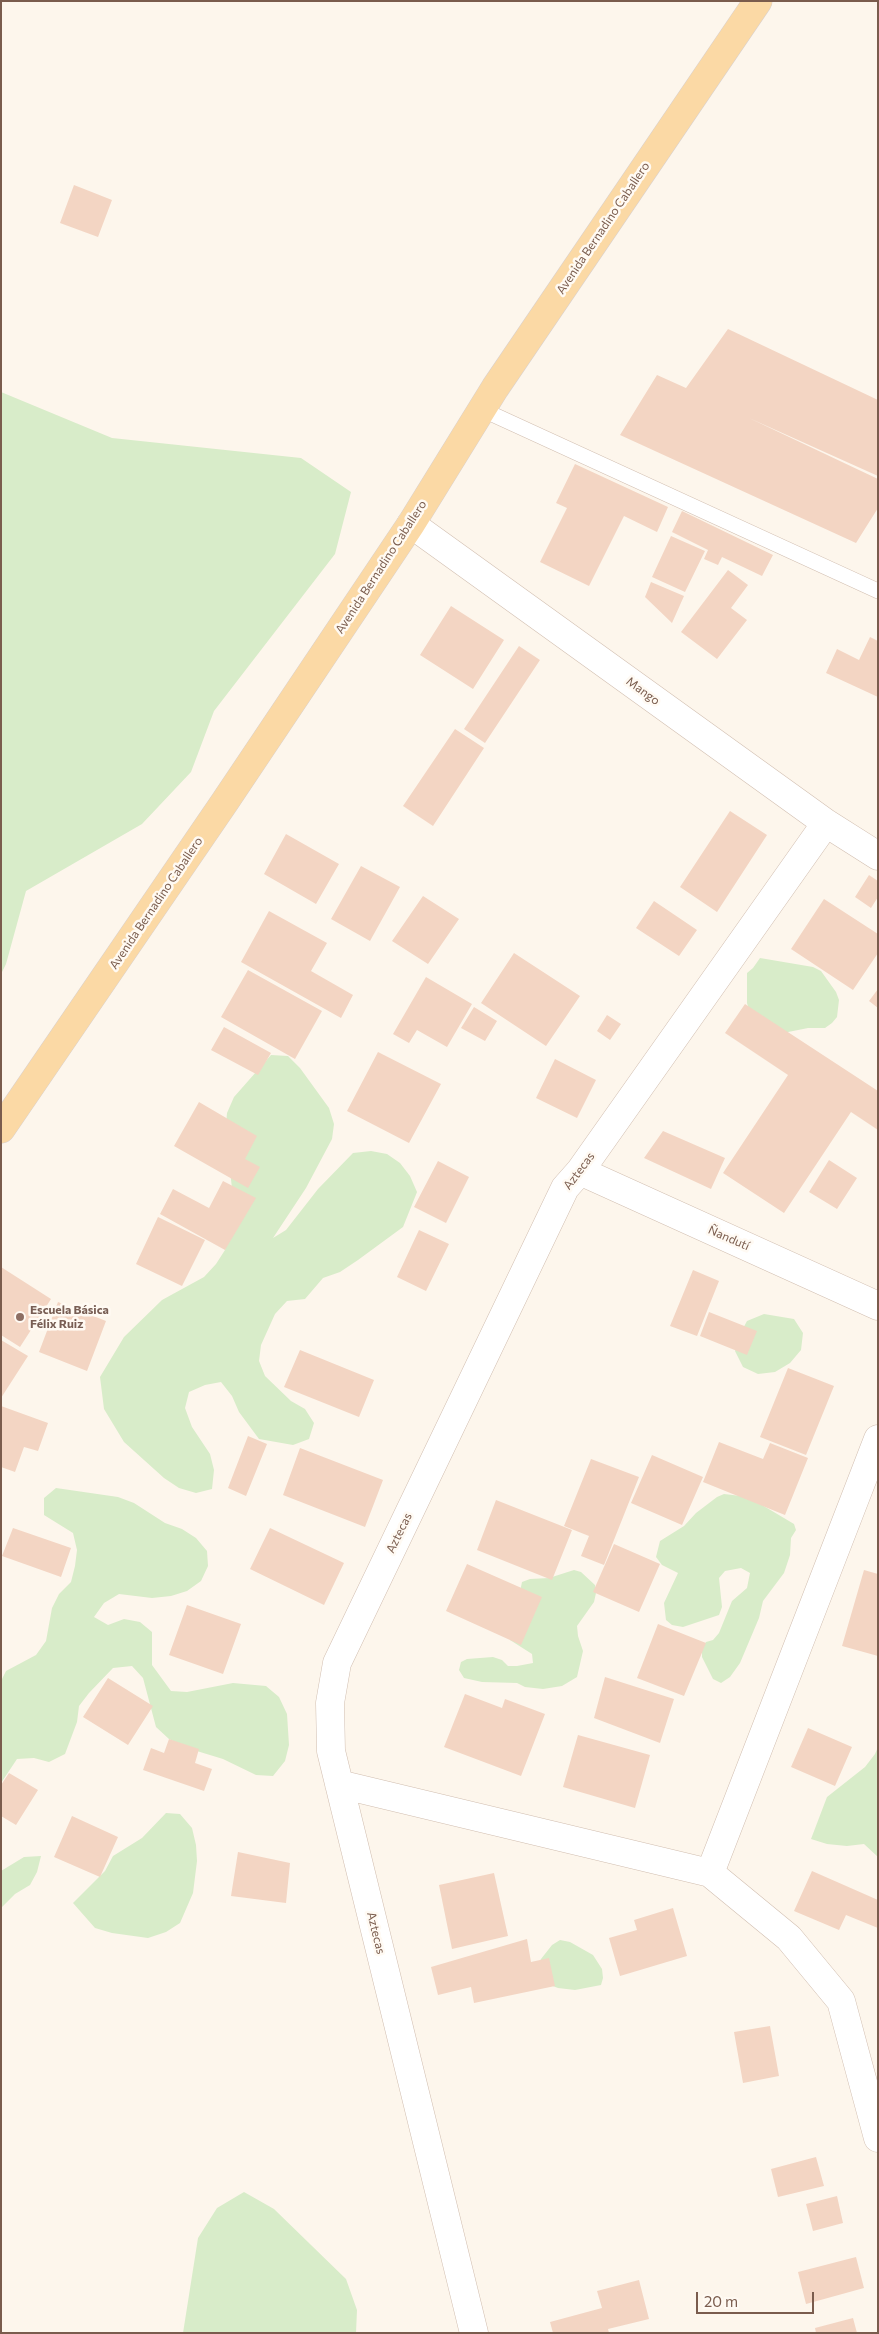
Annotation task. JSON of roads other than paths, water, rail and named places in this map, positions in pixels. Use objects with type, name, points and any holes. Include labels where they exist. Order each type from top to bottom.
[{"type":"main road","name":"Avenida Bernadino Caballero","points":[[1,1130],[224,803],[411,524],[481,409],[758,1]]},
{"type":"street","name":"Mango","points":[[411,524],[826,823],[878,856]]},
{"type":"street","name":"Aztecas","points":[[474,2333],[331,1751],[330,1703],[336,1663],[565,1188],[580,1170],[826,823]]},
{"type":"street","name":"Ñandutí","points":[[580,1170],[878,1306]]},
{"type":"street","points":[[710,1873],[878,1439]]},
{"type":"street","points":[[339,1784],[710,1873],[788,1938],[840,2001],[878,2138]]},
{"type":"lane","points":[[481,409],[878,592]]},
{"type":"place","name":"Escuela Básica Félix Ruiz","points":[[20,1317]]}]
